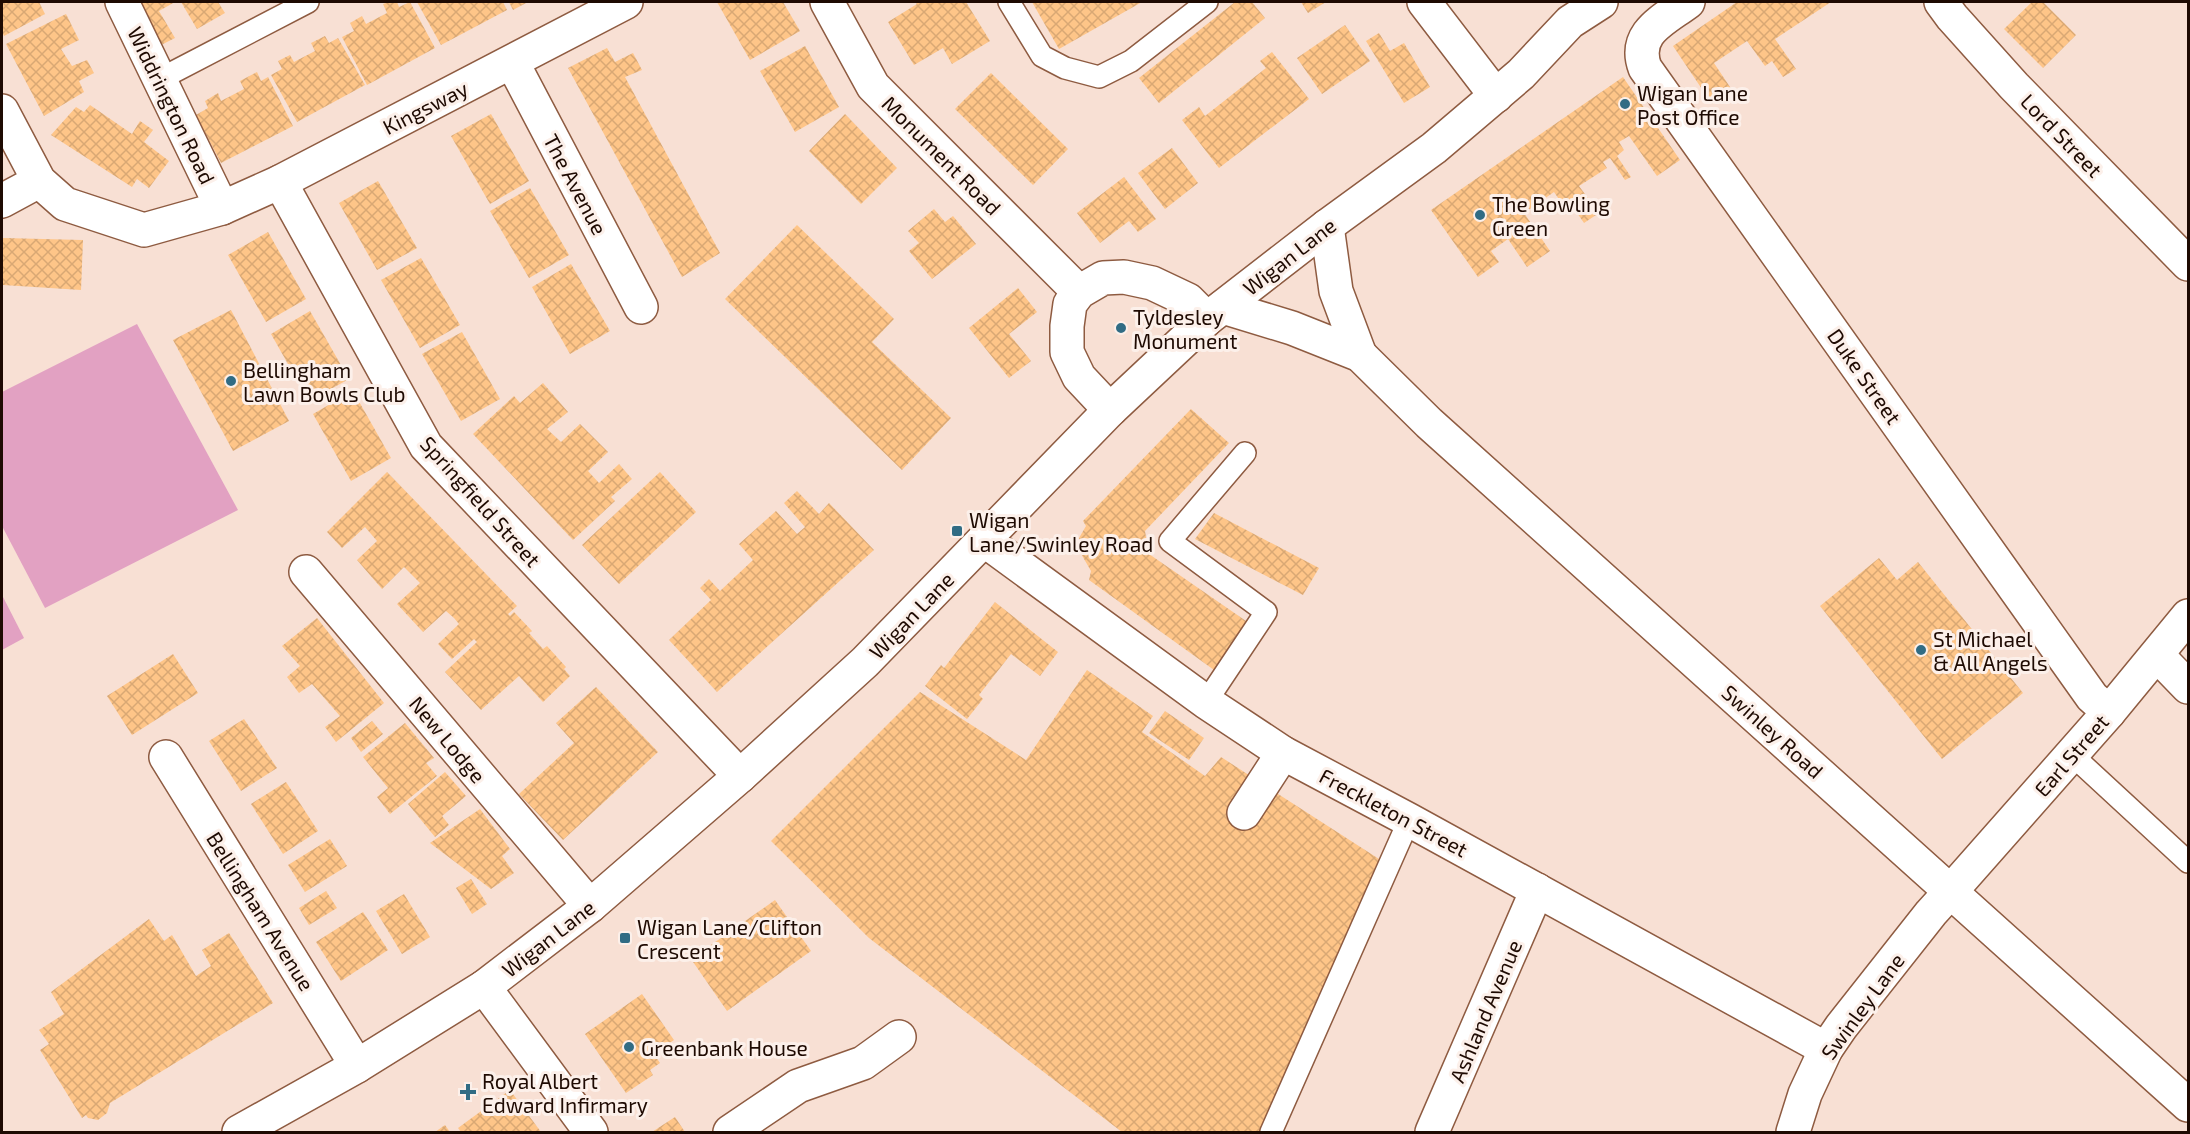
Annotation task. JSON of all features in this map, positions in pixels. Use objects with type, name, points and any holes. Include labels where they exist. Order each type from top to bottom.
[{"type":"main road","name":"Widdrington Road","points":[[122,2],[222,208]]},
{"type":"main road","name":"Kingsway","points":[[39,181],[65,204],[144,230],[222,208],[280,182],[626,2]]},
{"type":"main road","name":"Monument Road","points":[[826,2],[873,86],[1079,292]]},
{"type":"main road","points":[[1424,2],[1496,96]]},
{"type":"main road","name":"Wigan Lane","points":[[239,1132],[357,1066],[484,987],[590,906],[740,776],[866,662],[1110,410],[1215,313],[1327,226],[1434,148],[1521,74],[1576,12],[1600,2]]},
{"type":"main road","name":"Duke Street","points":[[1688,2],[1647,33],[1642,44],[1641,57],[1645,68],[2092,697],[2109,712]]},
{"type":"main road","name":"Lord Street","points":[[1941,2],[2014,86],[2188,264]]},
{"type":"main road","name":"The Avenue","points":[[512,62],[641,307]]},
{"type":"main road","points":[[2,111],[39,181],[2,201]]},
{"type":"main road","name":"Springfield Street","points":[[280,182],[426,446],[740,776]]},
{"type":"main road","name":"Swinley Road","points":[[1327,226],[1336,291],[1360,356]]},
{"type":"main road","points":[[1110,410],[1079,377],[1067,352],[1070,304],[1079,292],[1102,278],[1124,277],[1152,283],[1215,313]]},
{"type":"main road","name":"Swinley Road","points":[[1215,313],[1292,328],[1360,356],[1429,423],[2188,1105]]},
{"type":"main road","name":"Freckleton Street","points":[[984,540],[1206,702],[1283,753],[1826,1049]]},
{"type":"main road","name":"New Lodge","points":[[306,572],[590,906]]},
{"type":"main road","name":"Earl Street","points":[[1951,891],[2109,712],[2188,616]]},
{"type":"main road","points":[[2157,655],[2188,687]]},
{"type":"main road","points":[[1244,813],[1283,753]]},
{"type":"main road","name":"Bellingham Avenue","points":[[166,757],[357,1066]]},
{"type":"main road","name":"Ashland Avenue","points":[[1432,1132],[1538,890]]},
{"type":"main road","name":"Swinley Lane","points":[[1793,1132],[1809,1086],[1826,1049],[1931,913],[1951,891]]},
{"type":"main road","points":[[484,987],[591,1132]]},
{"type":"main road","points":[[730,1132],[798,1086],[862,1063],[899,1037]]},
{"type":"lane","points":[[159,79],[308,2]]},
{"type":"lane","points":[[1009,2],[1042,56],[1065,68],[1099,77],[1131,61],[1207,2]]},
{"type":"lane","points":[[1206,702],[1266,612],[1170,541],[1245,453]]},
{"type":"lane","points":[[2071,754],[2188,862]]},
{"type":"lane","points":[[1271,1132],[1409,820]]},
{"type":"shaded area","points":[[137,324],[238,510],[45,608],[2,526],[2,392]]},
{"type":"shaded area","points":[[2,595],[24,638],[2,650]]},
{"type":"building","points":[[2,2],[39,2],[45,14],[4,36]]},
{"type":"building","points":[[135,2],[175,2],[159,11],[175,38],[159,46]]},
{"type":"building","points":[[181,2],[218,2],[225,13],[197,29]]},
{"type":"building","points":[[397,2],[399,7],[410,2],[435,48],[367,85],[342,37],[354,31],[350,23],[362,16],[366,24],[387,13],[383,4]]},
{"type":"building","points":[[417,2],[503,2],[507,10],[441,45]]},
{"type":"building","points":[[509,2],[528,2],[513,10]]},
{"type":"building","points":[[717,2],[783,2],[800,31],[750,60]]},
{"type":"building","points":[[915,2],[966,2],[990,41],[952,64],[943,48],[914,65],[888,22],[917,4]]},
{"type":"building","points":[[1032,2],[1142,2],[1059,49]]},
{"type":"building","points":[[1235,2],[1252,2],[1265,18],[1159,103],[1139,78]]},
{"type":"building","points":[[1301,2],[1326,2],[1308,13]]},
{"type":"building","points":[[1737,2],[1831,2],[1775,39],[1796,69],[1783,77],[1772,61],[1765,66],[1747,41],[1714,63],[1732,90],[1712,104],[1673,46]]},
{"type":"building","points":[[2032,2],[2043,2],[2076,35],[2043,68],[2004,29]]},
{"type":"building","points":[[66,14],[79,40],[61,49],[72,66],[87,60],[94,73],[79,81],[84,92],[44,116],[6,44]]},
{"type":"building","points":[[1345,25],[1370,61],[1322,94],[1297,58]]},
{"type":"building","points":[[1379,33],[1390,51],[1404,43],[1430,87],[1404,103],[1366,41]]},
{"type":"building","points":[[325,36],[329,43],[338,38],[365,85],[297,122],[271,75],[282,69],[278,61],[290,55],[294,62],[315,51],[311,43]]},
{"type":"building","points":[[805,46],[839,107],[795,132],[760,71]]},
{"type":"building","points":[[607,48],[615,62],[633,53],[642,70],[625,77],[720,253],[682,277],[568,68]]},
{"type":"building","points":[[1272,52],[1309,99],[1219,168],[1182,120],[1199,107],[1205,116],[1266,68],[1260,61]]},
{"type":"building","points":[[257,72],[261,81],[268,77],[293,126],[221,163],[196,115],[208,108],[205,101],[218,93],[221,101],[244,89],[240,81]]},
{"type":"building","points":[[991,73],[1068,149],[1033,185],[955,109]]},
{"type":"building","points":[[1623,77],[1680,160],[1657,176],[1629,136],[1619,142],[1624,150],[1617,156],[1631,177],[1625,180],[1610,158],[1603,162],[1607,168],[1579,186],[1599,213],[1584,223],[1575,210],[1569,214],[1554,192],[1524,213],[1550,251],[1527,267],[1508,239],[1491,251],[1499,262],[1478,277],[1431,210]]},
{"type":"building","points":[[90,105],[132,134],[140,121],[153,130],[144,142],[169,161],[149,188],[137,179],[132,187],[51,135],[76,107],[84,112]]},
{"type":"building","points":[[491,114],[529,181],[490,204],[451,136]]},
{"type":"building","points":[[845,114],[897,168],[861,204],[809,151]]},
{"type":"building","points":[[1172,148],[1198,183],[1165,209],[1138,173]]},
{"type":"building","points":[[1124,177],[1156,219],[1138,232],[1129,221],[1100,243],[1077,213]]},
{"type":"building","points":[[378,181],[417,248],[377,270],[339,203]]},
{"type":"building","points":[[530,188],[569,255],[529,278],[490,211]]},
{"type":"building","points":[[934,209],[945,222],[953,216],[976,244],[932,279],[909,251],[919,243],[908,231]]},
{"type":"building","points":[[797,225],[894,319],[872,342],[951,418],[902,470],[725,299]]},
{"type":"building","points":[[268,232],[306,299],[266,322],[228,255]]},
{"type":"building","points":[[3,238],[83,240],[81,290],[3,285]]},
{"type":"building","points":[[421,258],[460,325],[420,348],[381,280]]},
{"type":"building","points":[[571,264],[610,331],[570,354],[532,287]]},
{"type":"building","points":[[1018,288],[1037,312],[1009,334],[1031,361],[1009,378],[969,328]]},
{"type":"building","name":"Bellingham Lawn Bowls Club","points":[[231,310],[289,421],[233,451],[173,340]]},
{"type":"building","points":[[310,311],[349,379],[309,401],[271,334]]},
{"type":"building","points":[[462,332],[500,399],[461,421],[422,354]]},
{"type":"building","points":[[543,383],[568,412],[547,429],[561,442],[580,424],[608,452],[588,471],[599,483],[619,464],[632,479],[611,497],[615,501],[573,540],[473,434],[514,396],[520,403]]},
{"type":"building","points":[[353,391],[391,458],[351,481],[313,414]]},
{"type":"building","points":[[1191,409],[1229,443],[1145,531],[1149,554],[1246,621],[1214,670],[1089,580],[1091,571],[1079,546],[1079,538],[1086,526],[1083,521]]},
{"type":"building","points":[[387,472],[517,606],[508,614],[510,616],[514,612],[532,631],[529,633],[543,649],[547,646],[566,667],[564,669],[570,676],[543,702],[519,676],[481,710],[445,672],[477,642],[474,639],[452,659],[438,644],[459,624],[446,611],[423,632],[397,604],[420,583],[404,567],[382,589],[357,560],[377,541],[365,527],[342,548],[327,532]]},
{"type":"building","points":[[660,472],[696,512],[619,584],[582,545]]},
{"type":"building","points":[[797,491],[819,514],[829,503],[874,550],[717,692],[669,640],[711,600],[700,588],[709,579],[720,591],[753,560],[739,544],[776,511],[797,534],[805,527],[784,503]]},
{"type":"building","points":[[1214,513],[1319,568],[1303,595],[1195,539]]},
{"type":"building","name":"St Michael & All Angels","points":[[1879,558],[1897,580],[1918,562],[2023,693],[1942,759],[1820,606]]},
{"type":"building","points":[[995,602],[1058,652],[1040,676],[1011,654],[979,695],[983,699],[967,719],[925,686],[941,665],[944,668]]},
{"type":"building","points":[[317,618],[384,703],[336,742],[325,727],[340,716],[312,684],[299,693],[287,677],[300,666],[282,646]]},
{"type":"building","points":[[173,654],[198,693],[132,735],[107,696]]},
{"type":"building","points":[[1087,670],[1153,716],[1142,732],[1205,776],[1221,757],[1379,859],[1262,1132],[1122,1132],[869,938],[771,841],[920,692],[1026,760]]},
{"type":"building","points":[[596,687],[658,752],[563,840],[519,794],[574,743],[556,723]]},
{"type":"building","points":[[1165,711],[1204,738],[1189,760],[1149,733]]},
{"type":"building","points":[[244,719],[277,768],[241,791],[209,741]]},
{"type":"building","points":[[372,721],[383,734],[361,752],[351,738]]},
{"type":"building","points":[[405,723],[434,758],[426,763],[437,776],[390,814],[377,797],[388,788],[363,757]]},
{"type":"building","points":[[445,772],[466,796],[442,816],[449,825],[435,837],[408,804]]},
{"type":"building","points":[[286,782],[318,831],[283,854],[251,804]]},
{"type":"building","points":[[480,809],[510,849],[502,856],[514,873],[491,889],[430,843]]},
{"type":"building","points":[[330,839],[347,866],[305,892],[288,865]]},
{"type":"building","points":[[471,879],[487,904],[472,914],[456,888]]},
{"type":"building","points":[[326,891],[337,908],[309,925],[299,908]]},
{"type":"building","points":[[404,894],[430,937],[402,954],[376,911]]},
{"type":"building","points":[[775,900],[811,951],[727,1011],[691,959]]},
{"type":"building","points":[[363,912],[388,950],[341,981],[316,942]]},
{"type":"building","points":[[149,919],[164,941],[172,935],[196,976],[211,966],[202,950],[229,933],[273,1003],[110,1103],[107,1113],[98,1120],[88,1118],[86,1115],[82,1118],[40,1050],[49,1044],[39,1030],[64,1014],[51,992]]},
{"type":"building","name":"Greenbank House","points":[[642,994],[674,1040],[654,1054],[660,1063],[650,1070],[653,1075],[626,1093],[585,1034]]},
{"type":"building","points":[[510,1090],[541,1132],[461,1132],[458,1128]]},
{"type":"building","points":[[675,1117],[685,1132],[652,1132]]},
{"type":"building","points":[[445,1125],[450,1132],[435,1132]]},
{"type":"place","name":"Wigan Lane Post Office","points":[[1625,104]]},
{"type":"place","name":"The Bowling Green","points":[[1480,215]]},
{"type":"place","name":"Tyldesley Monument","points":[[1121,328]]},
{"type":"place","name":"Bellingham Lawn Bowls Club","points":[[231,381]]},
{"type":"place","name":"Wigan Lane/Swinley Road","points":[[957,531]]},
{"type":"place","name":"St Michael & All Angels","points":[[1921,650]]},
{"type":"place","name":"Wigan Lane/Clifton Crescent","points":[[625,938]]},
{"type":"place","name":"Greenbank House","points":[[629,1047]]},
{"type":"place","name":"Royal Albert Edward Infirmary","points":[[468,1092]]}]
